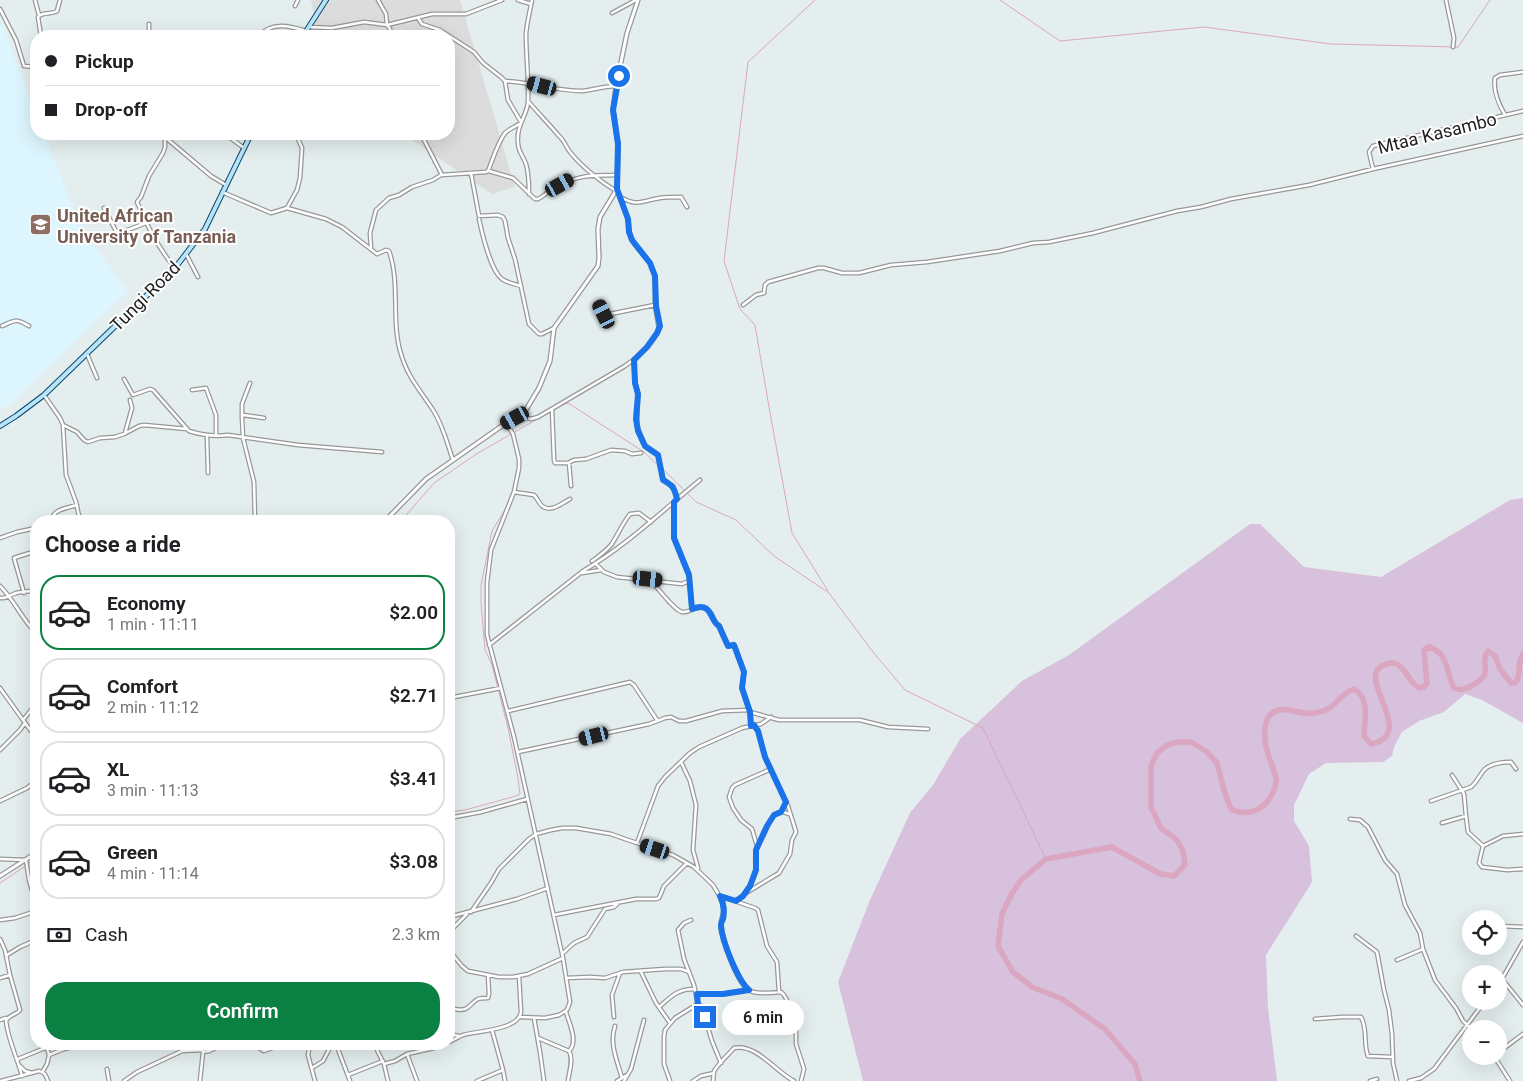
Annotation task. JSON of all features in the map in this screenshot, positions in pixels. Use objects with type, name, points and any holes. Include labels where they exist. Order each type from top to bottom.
[{"type":"main road","points":[[307,29],[326,0]]},
{"type":"main road","name":"Tungi Road","points":[[0,426],[44,395],[175,268],[205,229],[248,140]]},
{"type":"street","points":[[35,0],[39,30]]},
{"type":"street","points":[[38,15],[57,11],[60,0]]},
{"type":"street","points":[[295,6],[298,0]]},
{"type":"street","points":[[378,0],[386,14],[386,25],[390,30]]},
{"type":"street","points":[[267,30],[283,25],[307,29],[332,28],[364,22],[386,25],[438,14],[466,14],[502,0]]},
{"type":"street","points":[[518,0],[527,1],[531,4]]},
{"type":"street","points":[[529,194],[527,167],[518,144],[520,122],[527,108],[528,101],[529,83],[526,33],[532,0]]},
{"type":"street","points":[[612,13],[637,0]]},
{"type":"street","points":[[471,174],[479,216],[498,215],[505,221],[530,325],[539,334],[542,334],[554,328],[598,266],[598,229],[600,217],[617,190],[619,175],[618,144],[613,110],[616,86],[627,33],[637,0]]},
{"type":"street","points":[[1446,0],[1454,38],[1453,47]]},
{"type":"street","points":[[0,9],[16,40],[24,66],[30,66]]},
{"type":"street","points":[[418,18],[421,23],[440,30]]},
{"type":"street","points":[[149,24],[149,30]]},
{"type":"street","points":[[455,40],[474,52],[483,63],[505,81],[529,83],[547,88],[582,90],[616,86]]},
{"type":"street","points":[[1505,115],[1498,100],[1494,82],[1495,78],[1500,75],[1523,72]]},
{"type":"street","points":[[505,81],[507,96],[520,122]]},
{"type":"street","points":[[524,413],[531,420],[634,360],[647,347],[659,329],[655,276],[650,263],[632,240],[628,219],[617,190],[598,180],[570,152],[562,138],[543,120],[528,101]]},
{"type":"street","name":"Mtaa Kasambo","points":[[1373,169],[1369,152],[1373,146],[1523,111]]},
{"type":"street","points":[[488,171],[504,134],[520,122]]},
{"type":"street","points":[[743,305],[756,294],[764,293],[765,285],[768,282],[805,271],[824,268],[842,274],[859,273],[891,265],[934,262],[1000,251],[1033,243],[1049,242],[1177,211],[1309,185],[1523,136]]},
{"type":"street","points":[[164,140],[163,153],[137,202],[154,239],[175,268]]},
{"type":"street","points":[[170,140],[211,176],[226,185]]},
{"type":"street","points":[[233,140],[244,148]]},
{"type":"street","points":[[287,208],[297,190],[300,178],[302,148],[299,140]]},
{"type":"street","points":[[424,140],[442,175]]},
{"type":"street","points":[[371,250],[370,233],[376,210],[389,198],[442,175],[471,174],[488,171],[513,178],[529,194],[538,199],[570,179],[594,175],[619,175]]},
{"type":"street","points":[[222,192],[270,213],[287,208],[326,219],[342,227],[377,254],[386,250],[389,251],[394,271],[396,328],[402,358],[420,393],[434,411],[453,460]]},
{"type":"street","points":[[620,197],[634,203],[660,198],[681,197],[687,207]]},
{"type":"street","points":[[104,208],[118,235]]},
{"type":"street","points":[[479,219],[492,264],[499,276],[504,281],[521,286]]},
{"type":"street","points":[[110,240],[125,231],[146,223]]},
{"type":"street","points":[[186,254],[198,277]]},
{"type":"street","points":[[598,303],[605,314],[656,306]]},
{"type":"street","points":[[2,326],[15,320],[20,320],[28,326]]},
{"type":"street","points":[[391,515],[426,479],[524,413],[539,388],[550,362],[554,328]]},
{"type":"street","points":[[87,354],[97,378]]},
{"type":"street","points":[[634,360],[635,383],[638,394],[636,419],[638,431],[645,446],[658,455],[663,480],[673,486],[677,499]]},
{"type":"street","points":[[124,379],[133,395],[150,389],[153,390],[188,431],[206,436],[382,452]]},
{"type":"street","points":[[250,383],[242,404],[242,414],[243,438],[254,482],[255,515]]},
{"type":"street","points":[[192,390],[206,388],[216,415],[216,436]]},
{"type":"street","points":[[44,395],[63,425],[66,475],[79,515]]},
{"type":"street","points":[[124,434],[132,408],[130,400]]},
{"type":"street","points":[[552,409],[554,462],[556,464],[584,460],[611,450],[625,451],[632,454],[641,452]]},
{"type":"street","points":[[242,414],[264,418]]},
{"type":"street","points":[[455,1039],[511,1024],[520,1017],[553,1017],[566,1012],[570,1002],[564,958],[518,752],[487,635],[486,583],[489,561],[514,492],[519,468],[519,459],[513,434],[506,424]]},
{"type":"street","points":[[63,425],[77,432],[88,442],[115,437],[144,425],[187,429]]},
{"type":"street","points":[[206,436],[208,474]]},
{"type":"street","points":[[569,463],[571,486]]},
{"type":"street","points":[[489,646],[580,574],[651,522],[700,480]]},
{"type":"street","points":[[514,492],[534,496],[543,506],[548,508],[554,508],[570,498]]},
{"type":"street","points":[[674,502],[674,538],[688,570],[692,609]]},
{"type":"street","points":[[53,515],[57,511],[77,505]]},
{"type":"street","points":[[592,560],[612,544],[630,514],[639,513],[651,522]]},
{"type":"street","points":[[0,538],[30,529]]},
{"type":"street","points":[[24,593],[14,558],[30,553]]},
{"type":"street","points":[[596,564],[602,570],[617,577],[682,584],[690,581]]},
{"type":"street","points":[[580,574],[602,570]]},
{"type":"street","points":[[648,579],[676,608],[684,612],[698,607],[707,609],[715,623],[719,626],[728,646],[734,645],[744,672],[742,688],[753,726],[758,731],[762,749],[786,802],[796,832],[792,840],[790,854],[780,873],[746,892],[736,901]]},
{"type":"street","points":[[0,586],[10,596],[30,626]]},
{"type":"street","points":[[2,598],[30,592]]},
{"type":"street","points":[[2,598],[14,602]]},
{"type":"street","points":[[508,710],[630,682],[636,688],[656,720]]},
{"type":"street","points":[[0,688],[30,730]]},
{"type":"street","points":[[455,697],[502,688]]},
{"type":"street","points":[[518,752],[649,724],[656,720],[671,718],[678,721],[686,721],[722,711],[750,711],[788,720],[860,720],[888,727],[928,729]]},
{"type":"street","points":[[0,750],[20,730],[30,712]]},
{"type":"street","points":[[637,843],[645,826],[658,786],[690,753],[699,747],[742,728],[764,722],[771,717]]},
{"type":"street","points":[[681,762],[690,782],[696,805],[693,850],[698,870]]},
{"type":"street","points":[[1431,801],[1475,784],[1489,766],[1502,762],[1511,762],[1516,769]]},
{"type":"street","points":[[757,848],[752,829],[741,820],[733,808],[729,797],[735,785],[771,769]]},
{"type":"street","points":[[1452,775],[1464,794],[1468,832],[1483,846]]},
{"type":"street","points":[[0,801],[30,785]]},
{"type":"street","points":[[455,817],[528,799]]},
{"type":"street","points":[[781,812],[786,802]]},
{"type":"street","points":[[746,892],[756,870],[755,855],[757,848],[771,818],[781,812],[790,815]]},
{"type":"street","points":[[1442,823],[1466,816]]},
{"type":"street","points":[[1350,819],[1360,820],[1368,827],[1385,860],[1398,874],[1406,906],[1420,933],[1423,949],[1435,980],[1462,1020]]},
{"type":"street","points":[[455,926],[470,912],[491,883],[498,869],[536,834],[562,828],[576,828],[611,834],[673,855],[698,870],[713,885],[720,896],[724,908],[721,925],[735,970],[749,990]]},
{"type":"street","points":[[1483,846],[1503,836],[1523,834]]},
{"type":"street","points":[[1483,846],[1479,863],[1482,867],[1511,870],[1523,869]]},
{"type":"street","points":[[0,876],[30,858]]},
{"type":"street","points":[[0,860],[27,860]]},
{"type":"street","points":[[27,860],[30,883]]},
{"type":"street","points":[[554,915],[636,900],[658,899],[664,886],[687,863]]},
{"type":"street","points":[[455,916],[548,888]]},
{"type":"street","points":[[720,896],[758,910],[767,946],[777,962],[780,992],[786,998],[796,1027],[796,1044],[804,1069],[801,1081]]},
{"type":"street","points":[[562,954],[574,943],[586,937],[604,910],[618,903]]},
{"type":"street","points":[[0,920],[30,914]]},
{"type":"street","points":[[691,920],[681,925],[678,930],[684,959],[696,989],[698,1005],[702,1008],[721,1063]]},
{"type":"street","points":[[1507,926],[1523,927]]},
{"type":"street","points":[[1356,936],[1377,952],[1389,1010],[1392,1057],[1397,1081]]},
{"type":"street","points":[[0,940],[7,955],[10,975],[20,1010],[0,1020]]},
{"type":"street","points":[[7,955],[20,946],[30,942]]},
{"type":"street","points":[[1507,970],[1523,942]]},
{"type":"street","points":[[1397,960],[1423,949]]},
{"type":"street","points":[[455,957],[465,969],[507,978],[535,971],[564,958]]},
{"type":"street","points":[[567,978],[604,978],[627,972],[675,969],[689,972]]},
{"type":"street","points":[[641,972],[659,1007],[670,1023]]},
{"type":"street","points":[[614,1017],[612,995],[620,973]]},
{"type":"street","points":[[0,978],[10,975]]},
{"type":"street","points":[[455,1008],[466,1009],[477,1000],[488,998],[488,975]]},
{"type":"street","points":[[519,976],[520,1017]]},
{"type":"street","points":[[1507,985],[1523,1005]]},
{"type":"street","points":[[659,1007],[677,992],[696,989]]},
{"type":"street","points":[[697,994],[723,994],[749,990],[764,994],[780,992]]},
{"type":"street","points":[[670,1081],[664,1064],[665,1030],[670,1023],[690,1008],[698,1005]]},
{"type":"street","points":[[566,1012],[573,1038],[572,1047],[569,1051]]},
{"type":"street","points":[[7,1017],[6,1024],[9,1038],[18,1059],[22,1076]]},
{"type":"street","points":[[1315,1019],[1361,1017],[1368,1056],[1392,1057]]},
{"type":"street","points":[[534,1018],[544,1081]]},
{"type":"street","points":[[617,1081],[624,1080],[631,1069],[644,1020]]},
{"type":"street","points":[[615,1026],[612,1036],[613,1046],[624,1080]]},
{"type":"street","points":[[492,1030],[505,1081]]},
{"type":"street","points":[[1409,1081],[1421,1078],[1434,1069],[1462,1032]]},
{"type":"street","points":[[1507,1046],[1523,1034]]},
{"type":"street","points":[[455,1035],[460,1036]]},
{"type":"street","points":[[538,1038],[569,1051],[572,1059],[568,1081]]},
{"type":"street","points":[[713,1081],[716,1067],[734,1048],[738,1047],[763,1058],[794,1081]]},
{"type":"street","points":[[18,1059],[40,1050]]},
{"type":"street","points":[[43,1072],[49,1055],[48,1050]]},
{"type":"street","points":[[49,1055],[64,1050]]},
{"type":"street","points":[[124,1081],[131,1079],[137,1072],[182,1051],[211,1050]]},
{"type":"street","points":[[309,1050],[308,1055],[315,1081]]},
{"type":"street","points":[[312,1068],[324,1061],[329,1050]]},
{"type":"street","points":[[338,1050],[350,1081]]},
{"type":"street","points":[[377,1050],[384,1062],[388,1081]]},
{"type":"street","points":[[348,1075],[384,1062],[395,1061],[407,1054],[425,1050]]},
{"type":"street","points":[[200,1081],[203,1051]]},
{"type":"street","points":[[407,1054],[417,1081]]},
{"type":"street","points":[[19,1064],[26,1071],[32,1073]]},
{"type":"street","points":[[1500,1065],[1510,1081]]},
{"type":"street","points":[[107,1068],[110,1081]]},
{"type":"street","points":[[478,1081],[503,1070]]},
{"type":"street","points":[[1,1081],[43,1072]]},
{"type":"street","points":[[43,1072],[48,1081]]},
{"type":"street","points":[[693,1081],[701,1076],[714,1073]]},
{"type":"street","points":[[1370,1081],[1377,1079]]},
{"type":"shaded area","points":[[311,0],[460,0],[515,187],[492,194],[412,140],[455,140],[455,30],[317,30]]},
{"type":"shaded area","name":"United African University of Tanzania","points":[[0,22],[30,98],[30,140],[46,140],[75,212],[89,238],[128,291],[8,406],[0,409]]},
{"type":"shaded area","points":[[1523,498],[1523,723],[1482,700],[1465,694],[1444,712],[1419,721],[1402,732],[1394,747],[1392,756],[1383,762],[1326,763],[1309,774],[1294,805],[1294,821],[1309,846],[1312,882],[1266,955],[1268,1008],[1277,1081],[863,1081],[838,982],[870,900],[910,813],[933,785],[960,739],[1022,681],[1069,655],[1250,524],[1260,524],[1304,567],[1381,577],[1510,500]]},
{"type":"waterway","points":[[815,0],[748,62],[724,261],[740,309],[755,325],[792,533],[828,591]]},
{"type":"waterway","points":[[1000,0],[1060,41],[1204,27],[1331,44],[1458,47],[1490,0]]},
{"type":"waterway","points":[[555,408],[568,403],[644,452],[660,467]]},
{"type":"waterway","points":[[406,515],[434,483],[478,453],[548,413]]},
{"type":"waterway","points":[[663,469],[696,502],[736,520],[774,556],[829,593],[873,652],[905,690],[983,728],[1046,859]]},
{"type":"waterway","points":[[455,811],[520,794],[508,728],[492,665],[485,650],[481,603],[481,585],[492,531],[506,508]]},
{"type":"waterway","points":[[1140,1081],[1135,1064],[1105,1029],[1062,999],[1032,987],[1013,972],[998,946],[1002,914],[1021,880],[1046,859],[1112,847],[1160,874],[1174,876],[1185,865],[1183,851],[1177,840],[1161,828],[1151,807],[1151,766],[1157,753],[1167,745],[1178,742],[1191,742],[1206,751],[1217,763],[1231,809],[1243,812],[1255,811],[1269,800],[1276,785],[1276,777],[1266,748],[1265,738],[1265,725],[1270,715],[1275,711],[1283,709],[1307,713],[1320,712],[1330,708],[1344,694],[1354,689],[1363,698],[1365,704],[1364,736],[1371,744],[1384,738],[1389,728],[1388,716],[1378,691],[1376,679],[1377,670],[1387,664],[1397,664],[1419,688],[1424,687],[1427,683],[1424,653],[1425,649],[1429,647],[1444,659],[1454,688],[1462,689],[1473,685],[1484,676],[1485,656],[1488,651],[1495,656],[1500,669],[1511,683],[1515,683],[1523,654]]},
{"type":"waterway","points":[[0,883],[30,862]]},
{"type":"place","name":"United African University of Tanzania","points":[[41,225]]},
{"type":"route","points":[[619,76],[613,110],[618,134],[619,175],[617,189],[628,219],[632,240],[650,263],[655,276],[656,306],[660,326],[647,347],[634,360],[635,383],[638,394],[637,426],[645,446],[658,455],[663,480],[670,483],[675,490],[677,499],[674,502],[674,538],[688,570],[692,609],[698,607],[707,609],[721,629],[728,646],[734,645],[744,672],[742,688],[750,712],[751,726],[754,725],[758,731],[765,757],[786,802],[781,812],[771,818],[756,850],[756,870],[746,892],[741,899],[736,901],[720,896],[724,908],[721,922],[724,937],[735,970],[749,990],[729,994],[697,994],[698,1005],[702,1008],[705,1017]]}]
